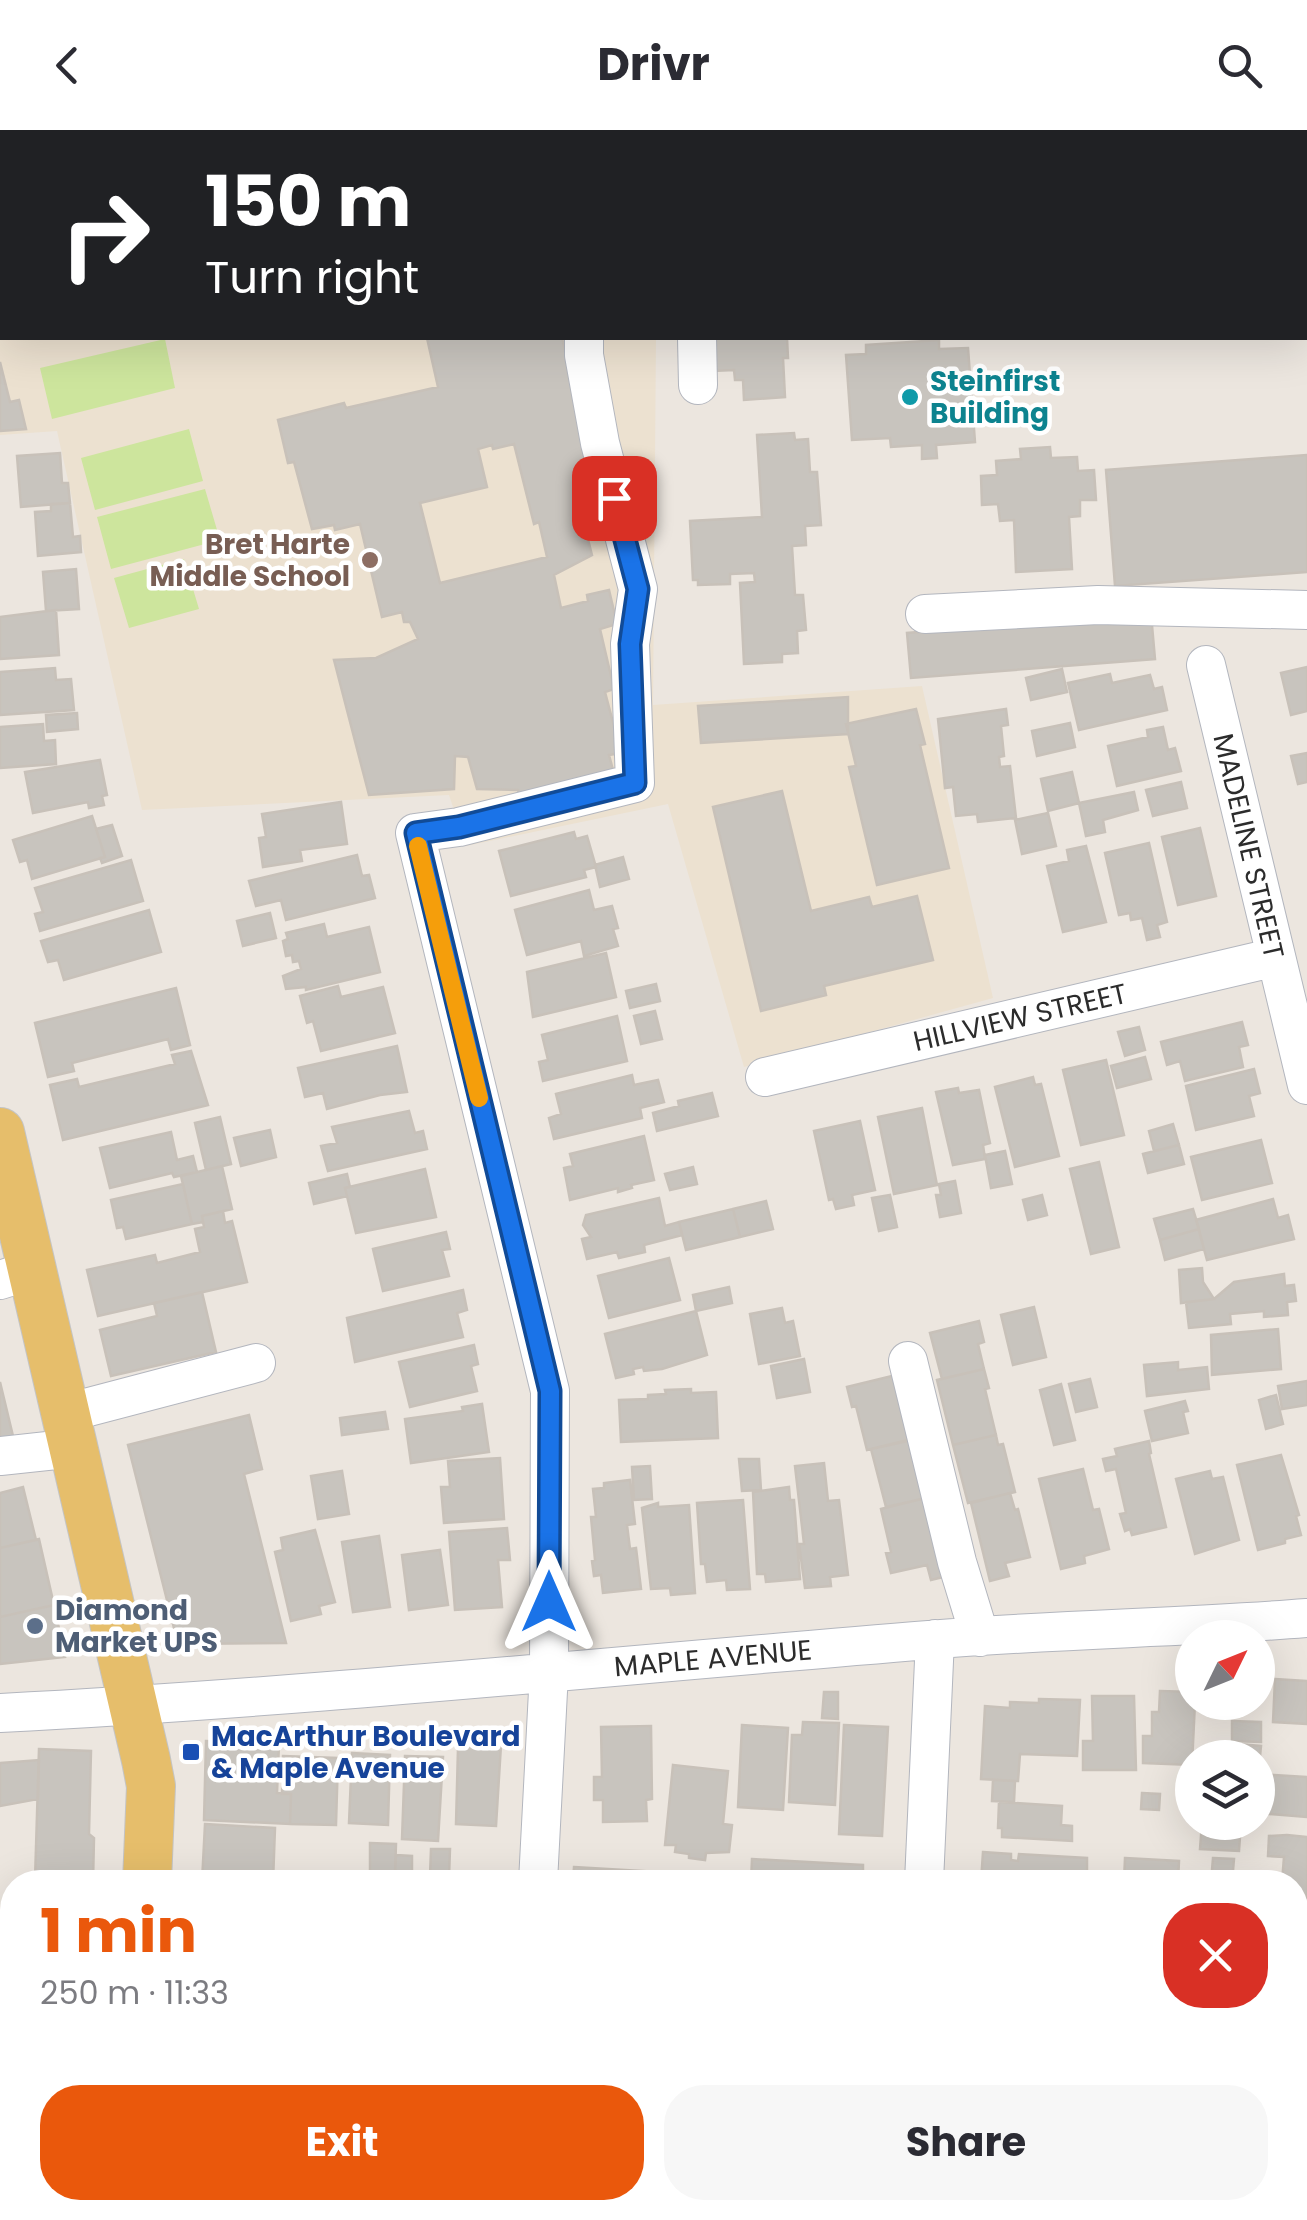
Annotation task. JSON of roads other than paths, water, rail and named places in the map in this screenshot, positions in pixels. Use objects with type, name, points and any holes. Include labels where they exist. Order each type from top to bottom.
[{"type":"main road","points":[[0,1132],[16,1276],[71,1431],[136,1706],[152,1786],[148,1870]]},
{"type":"street","points":[[539,1870],[549,1672],[550,1391],[416,833],[459,827],[635,783],[630,644],[638,589],[600,443],[584,340]]},
{"type":"street","points":[[697,340],[698,385]]},
{"type":"street","points":[[926,614],[1098,605],[1307,610]]},
{"type":"street","name":"MADELINE STREET","points":[[1206,665],[1307,1085]]},
{"type":"street","name":"HILLVIEW STREET","points":[[765,1078],[1276,957]]},
{"type":"street","points":[[908,1361],[956,1562],[980,1637]]},
{"type":"street","points":[[0,1456],[256,1363]]},
{"type":"street","name":"MAPLE AVENUE","points":[[0,1712],[136,1706],[936,1639],[1307,1618]]},
{"type":"street","points":[[925,1870],[936,1639]]},
{"type":"place","name":"Steinfirst Building","points":[[910,397]]},
{"type":"place","name":"Bret Harte Middle School","points":[[370,560]]},
{"type":"place","name":"Diamond Market UPS","points":[[35,1626]]},
{"type":"place","name":"MacArthur Boulevard & Maple Avenue","points":[[191,1752]]}]
